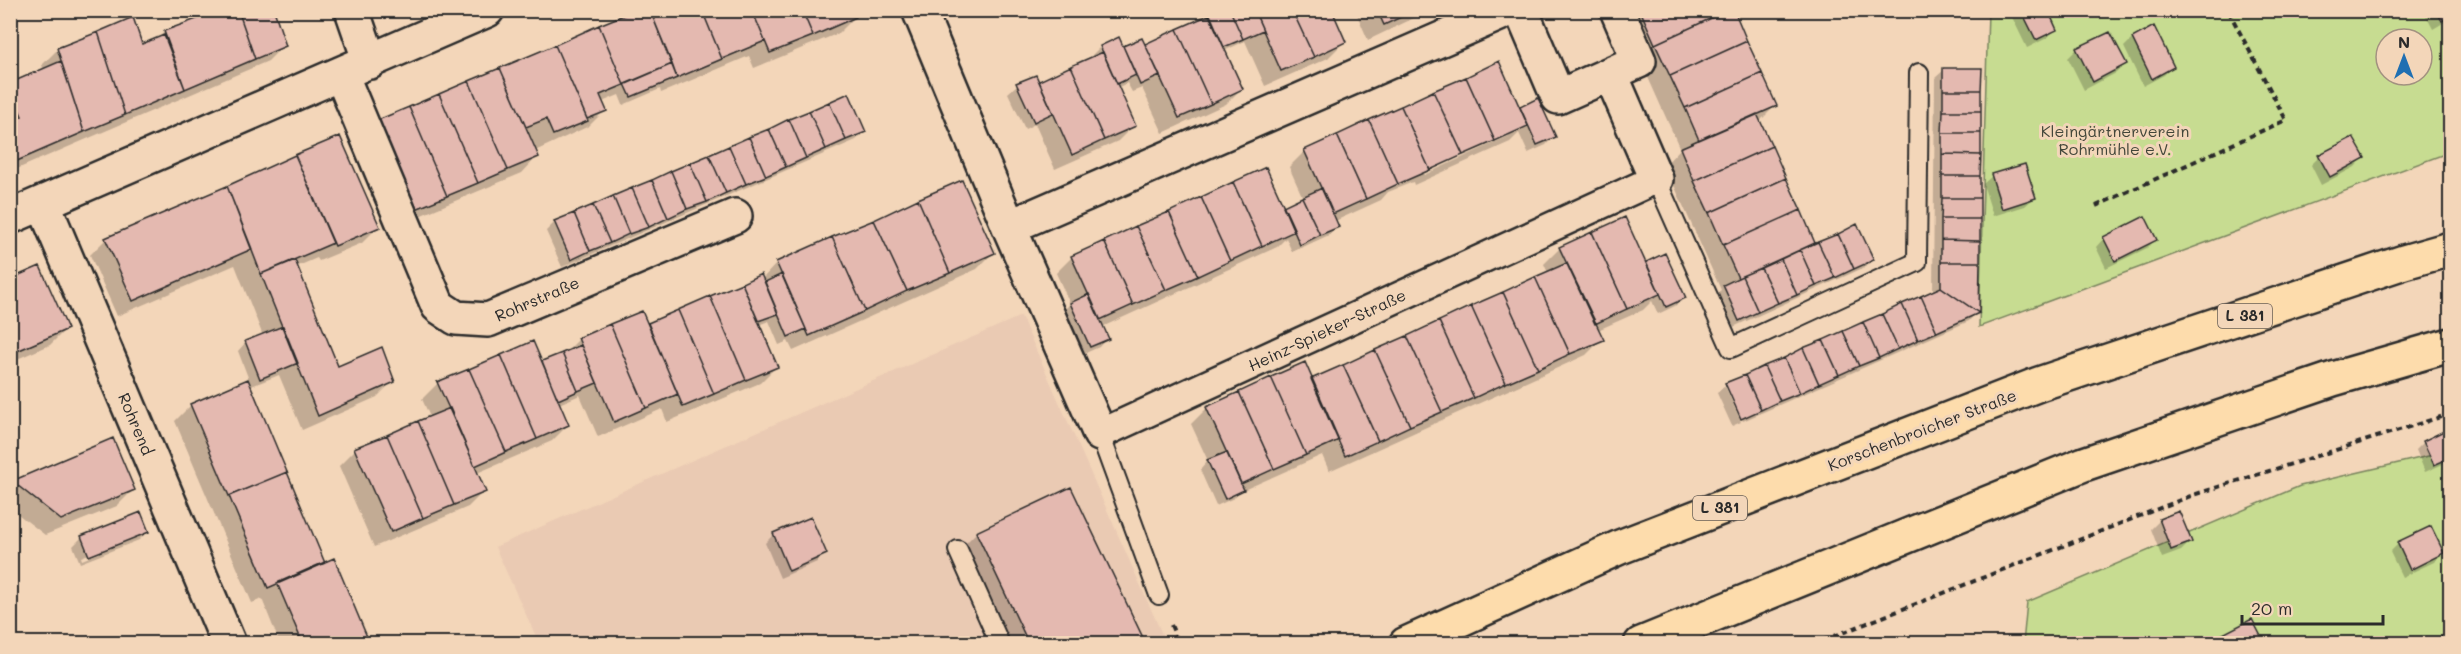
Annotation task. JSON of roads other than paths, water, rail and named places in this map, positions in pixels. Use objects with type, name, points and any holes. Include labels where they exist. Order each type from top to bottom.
[{"type":"main road","name":"Korschenbroicher Straße","points":[[1406,644],[1620,547],[2039,384],[2404,262],[2451,249]]},
{"type":"main road","points":[[1641,644],[2084,464],[2333,379],[2451,345]]},
{"type":"street","name":"Rohrstraße","points":[[352,10],[356,68],[438,306],[456,318],[488,320],[735,216]]},
{"type":"street","points":[[10,218],[487,10]]},
{"type":"street","points":[[919,10],[1009,227],[1100,434]]},
{"type":"street","points":[[1009,227],[1508,10]]},
{"type":"street","points":[[1521,10],[1558,97],[1639,61],[1617,10]]},
{"type":"street","points":[[1611,75],[1656,179]]},
{"type":"street","name":"Heinz-Spieker-Straße","points":[[1100,434],[1656,179]]},
{"type":"street","name":"Rohrend","points":[[44,205],[229,644]]},
{"type":"lane","points":[[1656,179],[1731,348],[1917,262],[1919,73]]},
{"type":"lane","points":[[1100,434],[1159,595]]},
{"type":"lane","points":[[958,550],[1000,644]]},
{"type":"park label","name":"Kleingärtnerverein Rohrmühle e.V.","points":[[2115,140]]}]
